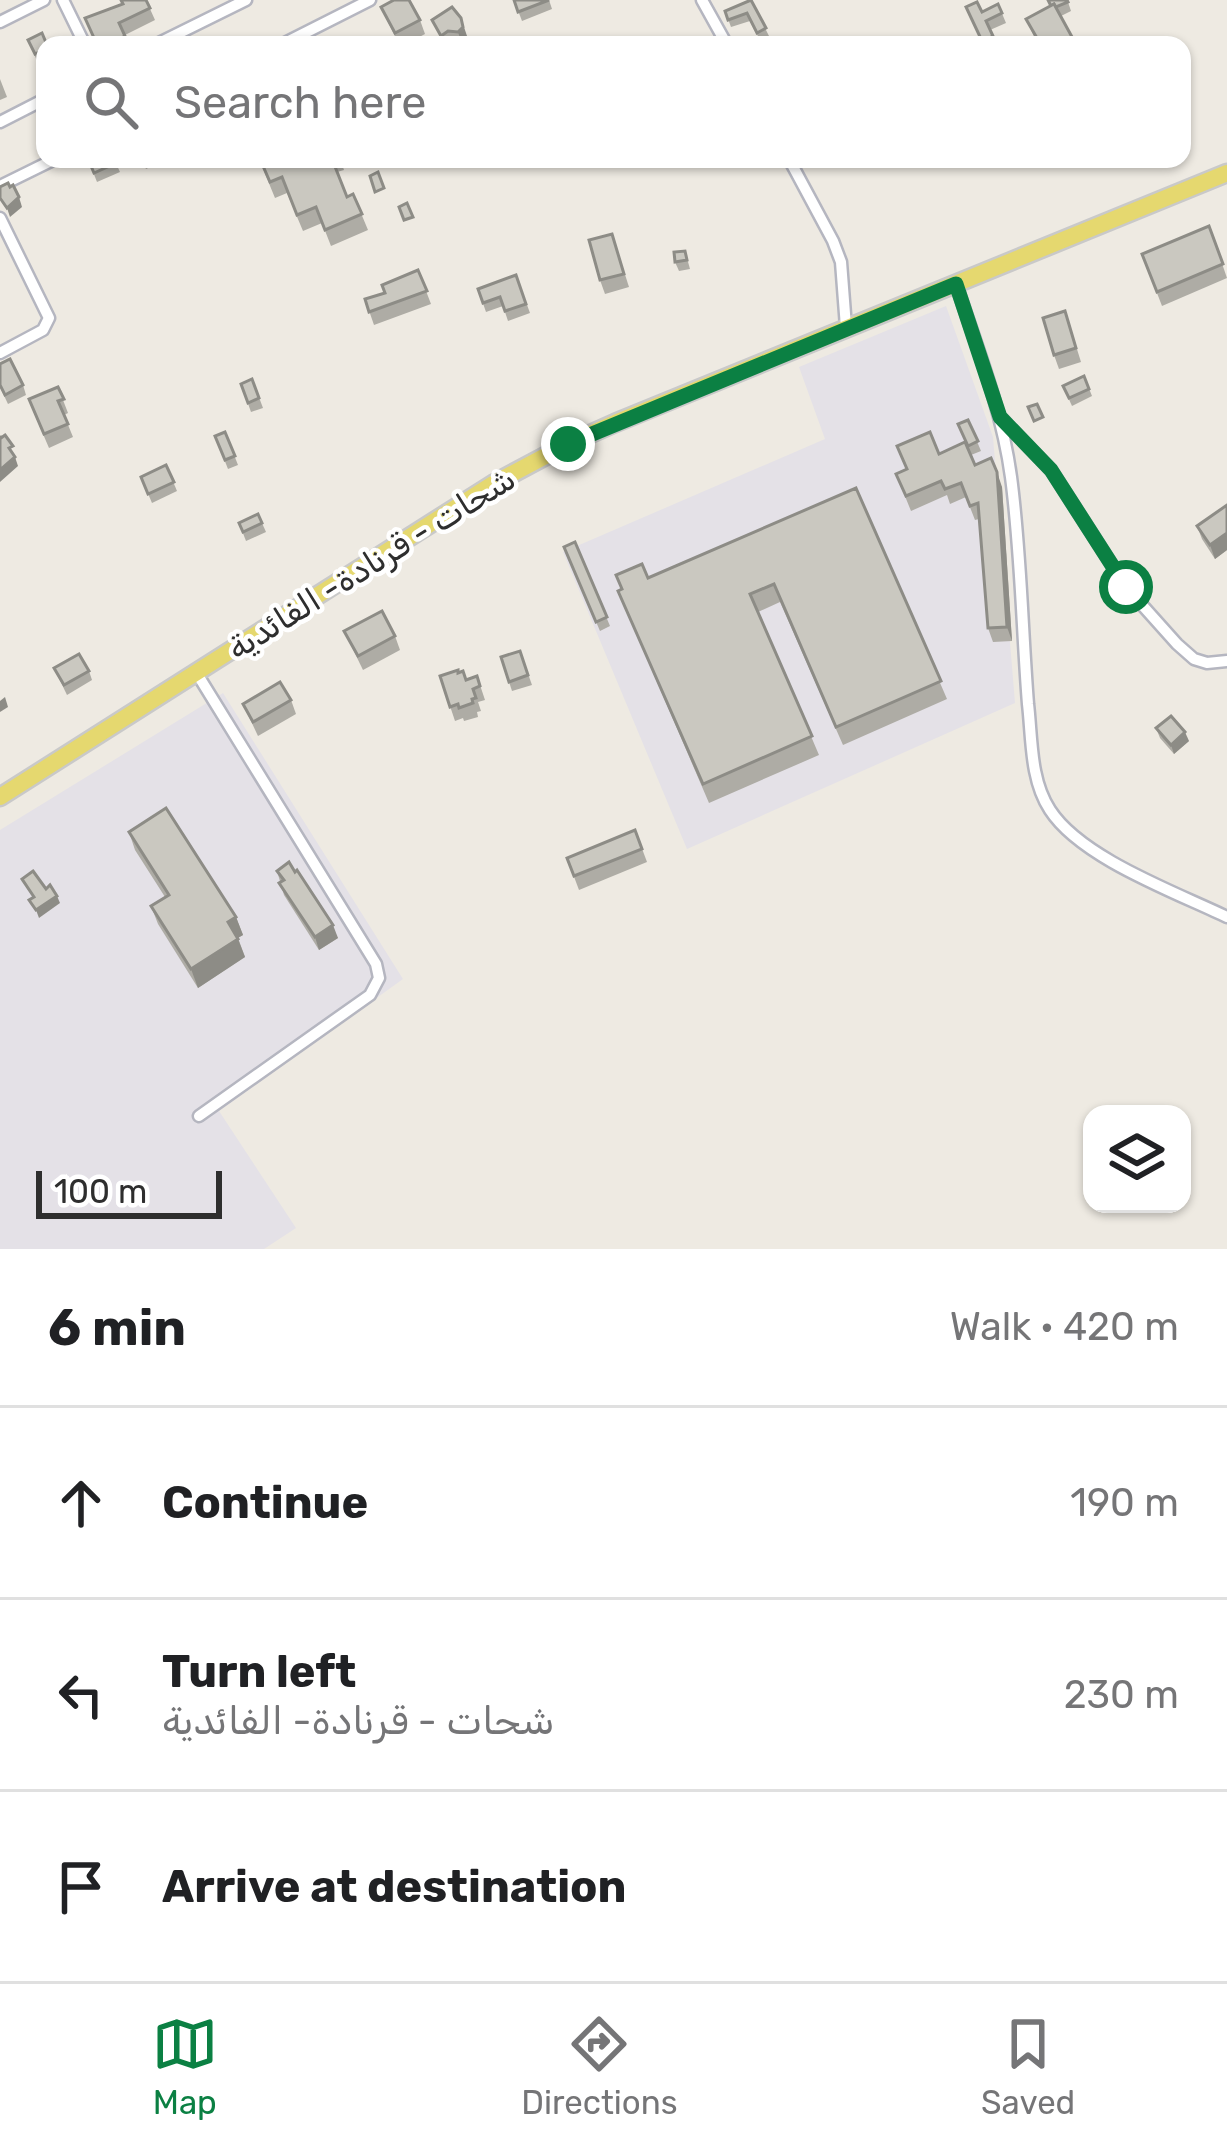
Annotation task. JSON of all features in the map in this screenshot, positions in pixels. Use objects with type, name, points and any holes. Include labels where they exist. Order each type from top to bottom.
[{"type":"main road","name":"شحات - قرنادة- الفائدية","points":[[0,797],[493,484],[599,430],[1227,173]]},
{"type":"street","points":[[0,22],[44,0]]},
{"type":"street","points":[[63,0],[81,36]]},
{"type":"street","points":[[173,36],[246,0]]},
{"type":"street","points":[[299,36],[370,0]]},
{"type":"street","points":[[702,0],[722,36]]},
{"type":"street","points":[[0,122],[36,104]]},
{"type":"street","points":[[0,186],[37,168]]},
{"type":"street","points":[[794,168],[841,262],[846,327]]},
{"type":"street","points":[[0,218],[50,318],[43,330],[0,353]]},
{"type":"street","points":[[956,284],[1000,417],[1010,471],[1034,768],[1048,807],[1068,832],[1105,858],[1227,917]]},
{"type":"street","points":[[1000,417],[1051,470],[1126,587],[1177,644],[1194,659],[1227,662]]},
{"type":"street","points":[[196,671],[376,964],[379,978],[370,994],[199,1116]]},
{"type":"shaded area","points":[[946,306],[993,437],[1015,703],[687,849],[563,552],[825,439],[799,367]]},
{"type":"shaded area","points":[[223,693],[403,979],[219,1111],[296,1228],[264,1249],[0,1249],[0,830]]},
{"type":"building","points":[[121,0],[146,0],[150,8],[119,23],[125,36],[93,36],[85,18],[123,4]]},
{"type":"building","points":[[394,0],[409,0],[420,20],[395,33],[381,7]]},
{"type":"building","points":[[514,0],[549,0],[518,12]]},
{"type":"building","points":[[751,0],[766,28],[757,33],[747,13],[728,20],[725,11]]},
{"type":"building","points":[[977,2],[982,12],[998,4],[1002,13],[986,21],[993,36],[980,36],[966,7]]},
{"type":"building","points":[[1054,4],[1071,36],[1036,36],[1026,19]]},
{"type":"building","points":[[452,7],[463,27],[441,36],[432,20]]},
{"type":"building","points":[[264,168],[336,168],[347,197],[353,194],[362,214],[325,230],[316,207],[297,215],[282,177],[270,182]]},
{"type":"building","points":[[378,172],[384,188],[375,192],[370,176]]},
{"type":"building","points":[[8,183],[19,197],[7,208],[0,187]]},
{"type":"building","points":[[407,203],[413,217],[404,220],[399,207]]},
{"type":"building","points":[[1209,226],[1223,264],[1157,292],[1142,254]]},
{"type":"building","points":[[612,234],[624,274],[600,280],[589,240]]},
{"type":"building","points":[[685,251],[687,260],[675,262],[674,252]]},
{"type":"building","points":[[418,270],[427,291],[369,312],[365,299],[385,293],[382,285]]},
{"type":"building","points":[[516,275],[526,304],[505,311],[500,297],[483,303],[478,289]]},
{"type":"building","points":[[1065,311],[1076,348],[1054,355],[1043,318]]},
{"type":"building","points":[[10,359],[23,385],[5,395],[0,364]]},
{"type":"building","points":[[1084,376],[1089,389],[1069,398],[1063,386]]},
{"type":"building","points":[[252,379],[259,398],[248,403],[241,384]]},
{"type":"building","points":[[58,387],[64,399],[58,401],[68,424],[44,434],[29,399]]},
{"type":"building","points":[[1037,404],[1043,417],[1034,421],[1028,407]]},
{"type":"building","points":[[968,420],[978,441],[968,446],[958,424]]},
{"type":"building","points":[[225,432],[235,456],[225,460],[215,436]]},
{"type":"building","points":[[930,432],[939,454],[965,442],[975,465],[991,458],[997,472],[1007,627],[988,628],[978,503],[970,506],[961,483],[945,489],[941,481],[906,496],[896,474],[907,469],[897,446]]},
{"type":"building","points":[[5,435],[15,457],[0,470],[0,436]]},
{"type":"building","points":[[166,465],[174,482],[148,494],[141,477]]},
{"type":"building","points":[[856,488],[941,681],[836,727],[774,584],[750,594],[812,736],[703,784],[618,591],[622,589],[616,575],[642,564],[648,578]]},
{"type":"building","points":[[1227,505],[1227,533],[1210,545],[1197,526]]},
{"type":"building","points":[[258,514],[262,523],[243,532],[239,523]]},
{"type":"building","points":[[575,542],[607,617],[596,622],[564,547]]},
{"type":"building","points":[[382,611],[395,636],[358,656],[344,631]]},
{"type":"building","points":[[520,651],[528,675],[509,682],[501,657]]},
{"type":"building","points":[[79,654],[89,671],[64,685],[54,668]]},
{"type":"building","points":[[458,670],[466,680],[477,676],[480,686],[473,689],[473,703],[459,708],[458,704],[450,707],[440,676]]},
{"type":"building","points":[[280,682],[291,700],[253,722],[243,704]]},
{"type":"building","points":[[1171,716],[1185,732],[1171,745],[1156,728]]},
{"type":"building","points":[[166,808],[236,917],[228,922],[238,939],[191,969],[151,906],[169,895],[129,832]]},
{"type":"building","points":[[635,830],[642,849],[574,876],[567,858]]},
{"type":"building","points":[[289,862],[333,925],[315,937],[279,883],[284,880],[277,871]]},
{"type":"building","points":[[33,871],[57,896],[36,910],[22,879]]},
{"type":"route","points":[[568,444],[956,284],[1000,417],[1051,470],[1126,587]]}]
